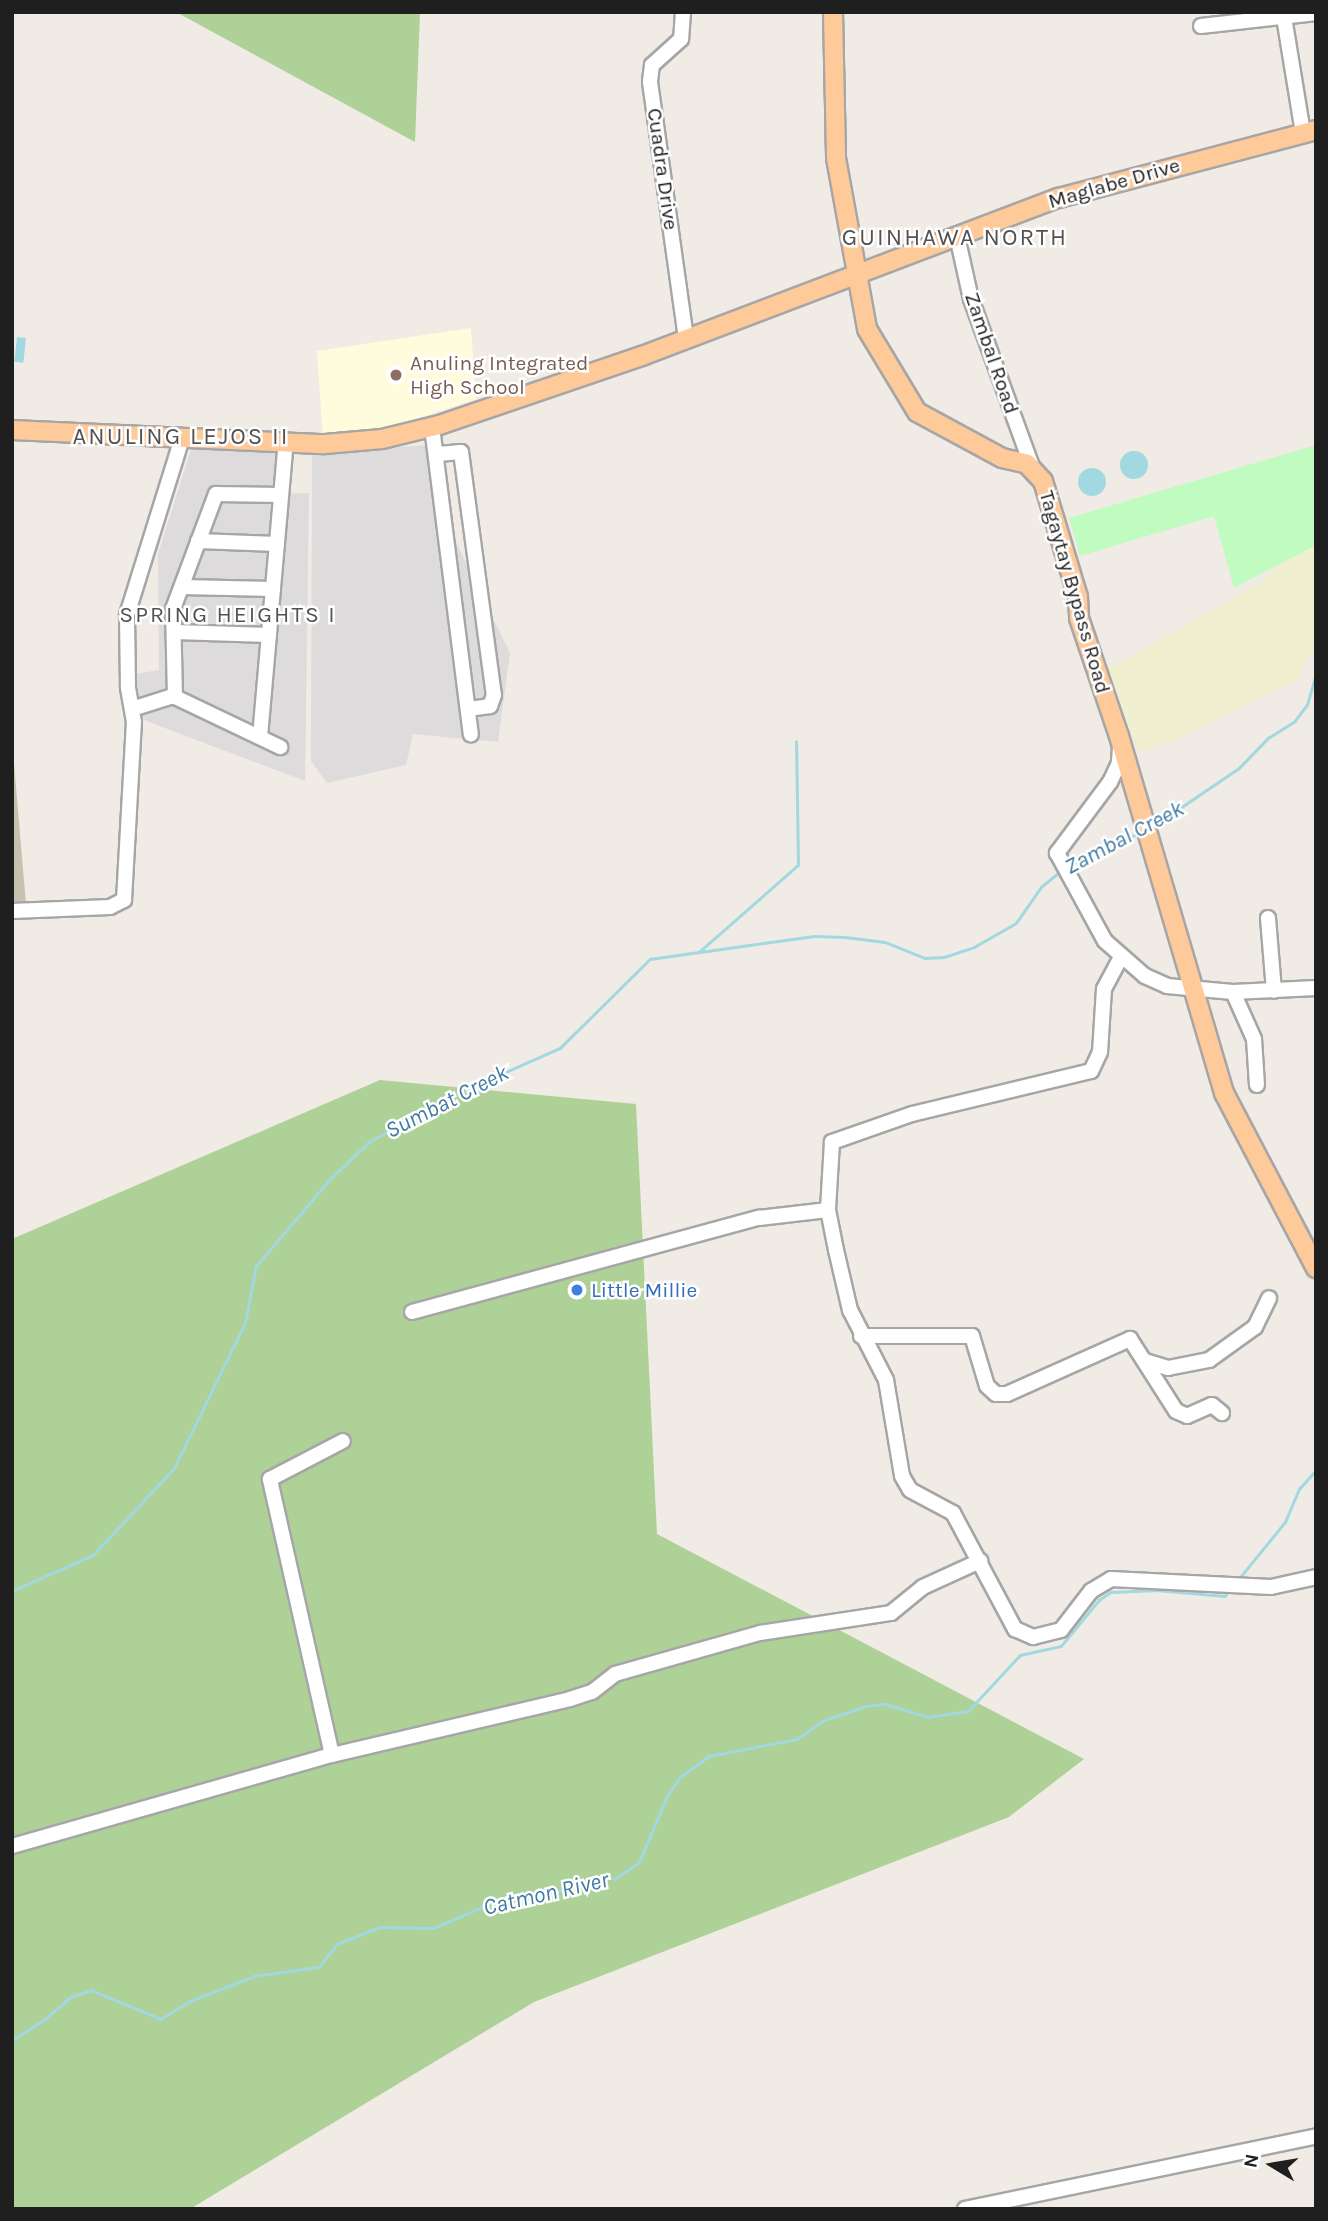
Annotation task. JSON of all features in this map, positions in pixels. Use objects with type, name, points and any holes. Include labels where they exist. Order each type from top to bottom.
[{"type":"main road","name":"Tagaytay Bypass Road","points":[[833,12],[836,158],[854,273],[869,336],[918,412],[1002,458],[1032,467],[1050,499],[1078,597],[1079,618],[1119,736],[1228,1102],[1316,1268]]},
{"type":"main road","name":"Maglabe Drive","points":[[12,430],[355,443],[432,427],[642,356],[854,273],[1059,198],[1310,132]]},
{"type":"street","name":"Cuadra Drive","points":[[683,12],[681,39],[652,65],[650,82],[686,339]]},
{"type":"street","points":[[1201,26],[1316,13]]},
{"type":"street","points":[[1284,18],[1310,132]]},
{"type":"street","name":"Zambal Road","points":[[957,236],[971,299],[1032,467]]},
{"type":"street","points":[[432,427],[438,454],[471,735]]},
{"type":"street","points":[[12,911],[110,908],[124,900],[133,759],[132,709],[125,643],[127,615],[182,438]]},
{"type":"street","points":[[260,737],[286,441]]},
{"type":"street","points":[[438,454],[461,452],[493,701],[468,709]]},
{"type":"street","points":[[174,697],[173,609],[216,494],[281,495]]},
{"type":"street","points":[[198,541],[277,544]]},
{"type":"street","points":[[453,583],[478,579]]},
{"type":"street","points":[[181,587],[273,589]]},
{"type":"street","points":[[174,632],[269,635]]},
{"type":"street","points":[[132,709],[174,697],[280,747]]},
{"type":"street","points":[[1119,736],[1117,770],[1058,848],[1061,863],[1100,934],[1121,957],[1155,982],[1233,992],[1316,988]]},
{"type":"street","points":[[1268,918],[1274,991]]},
{"type":"street","points":[[1121,957],[1104,989],[1096,1067],[912,1114],[832,1142],[828,1210],[860,1336],[886,1380],[904,1483],[953,1513],[1015,1629],[1032,1637],[1061,1630],[1103,1581],[1283,1586],[1316,1577]]},
{"type":"street","points":[[1233,992],[1254,1038],[1257,1085]]},
{"type":"street","points":[[412,1312],[759,1218],[828,1210]]},
{"type":"street","points":[[1145,1361],[1168,1368],[1209,1360],[1255,1327],[1269,1298]]},
{"type":"street","points":[[860,1336],[972,1336],[987,1386],[996,1394],[1065,1370],[1126,1340],[1134,1341],[1171,1406],[1181,1415],[1212,1405],[1222,1413]]},
{"type":"street","points":[[332,1755],[270,1479],[343,1441]]},
{"type":"street","points":[[12,1846],[332,1755],[578,1697],[615,1674],[760,1633],[891,1613],[923,1587],[980,1562]]},
{"type":"street","points":[[965,2209],[1316,2136]]},
{"type":"shaded area","name":"Anuling Integrated High School","points":[[471,328],[476,399],[380,431],[323,437],[317,351]]},
{"type":"shaded area","points":[[430,445],[447,524],[510,653],[498,742],[413,734],[406,765],[327,783],[311,761],[312,453]]},
{"type":"shaded area","points":[[192,446],[290,450],[286,494],[309,493],[305,781],[144,720],[135,674],[159,670],[158,554]]},
{"type":"shaded area","points":[[12,740],[26,904],[12,905]]},
{"type":"green space","points":[[176,12],[420,12],[415,142]]},
{"type":"green space","points":[[1316,445],[1316,545],[1234,588],[1214,516],[1080,556],[1069,518]]},
{"type":"green space","points":[[1316,545],[1316,640],[1297,680],[1172,741],[1138,752],[1109,669],[1264,580],[1276,567]]},
{"type":"green space","points":[[380,1080],[636,1104],[657,1534],[1084,1759],[1009,1817],[534,2002],[190,2209],[12,2209],[12,1239]]},
{"type":"water","points":[[17,337],[26,338],[23,363],[14,362]]},
{"type":"water","points":[[1134,451],[1144,455],[1148,465],[1144,475],[1134,479],[1124,475],[1120,465],[1124,455]]},
{"type":"water","points":[[1092,468],[1102,472],[1106,482],[1102,492],[1092,496],[1082,492],[1078,482],[1082,472]]},
{"type":"waterway","name":"Zambal Creek","points":[[1152,827],[1239,768],[1268,738],[1294,722],[1307,705],[1316,674]]},
{"type":"waterway","name":"Sumbat Creek","points":[[12,1591],[93,1555],[174,1468],[245,1323],[256,1266],[331,1178],[369,1142],[445,1099],[560,1048],[650,959],[699,952],[798,865],[796,742]]},
{"type":"waterway","name":"Zambal Creek","points":[[1069,865],[1139,833]]},
{"type":"waterway","name":"Zambal Creek","points":[[700,952],[814,936],[885,942],[925,958],[944,957],[974,947],[1016,923],[1041,887],[1061,871]]},
{"type":"waterway","name":"Catmon River","points":[[1237,1581],[1285,1522],[1299,1489],[1316,1470]]},
{"type":"waterway","name":"Catmon River","points":[[12,2040],[44,2020],[70,1997],[91,1990],[161,2019],[188,2002],[254,1976],[319,1967],[337,1944],[380,1927],[434,1928],[498,1900],[550,1895],[588,1879],[615,1879],[639,1862],[668,1794],[680,1777],[709,1756],[797,1739],[822,1721],[866,1706],[886,1704],[928,1717],[968,1711],[1020,1655],[1061,1646],[1099,1600],[1111,1592],[1156,1590],[1225,1596],[1228,1591]]},
{"type":"place","name":"Anuling Integrated High School","points":[[396,375]]},
{"type":"place","name":"Little Millie","points":[[577,1290]]},
{"type":"district","name":"GUINHAWA NORTH","points":[[955,238]]},
{"type":"district","name":"ANULING LEJOS II","points":[[181,437]]},
{"type":"district","name":"SPRING HEIGHTS I","points":[[228,615]]}]
